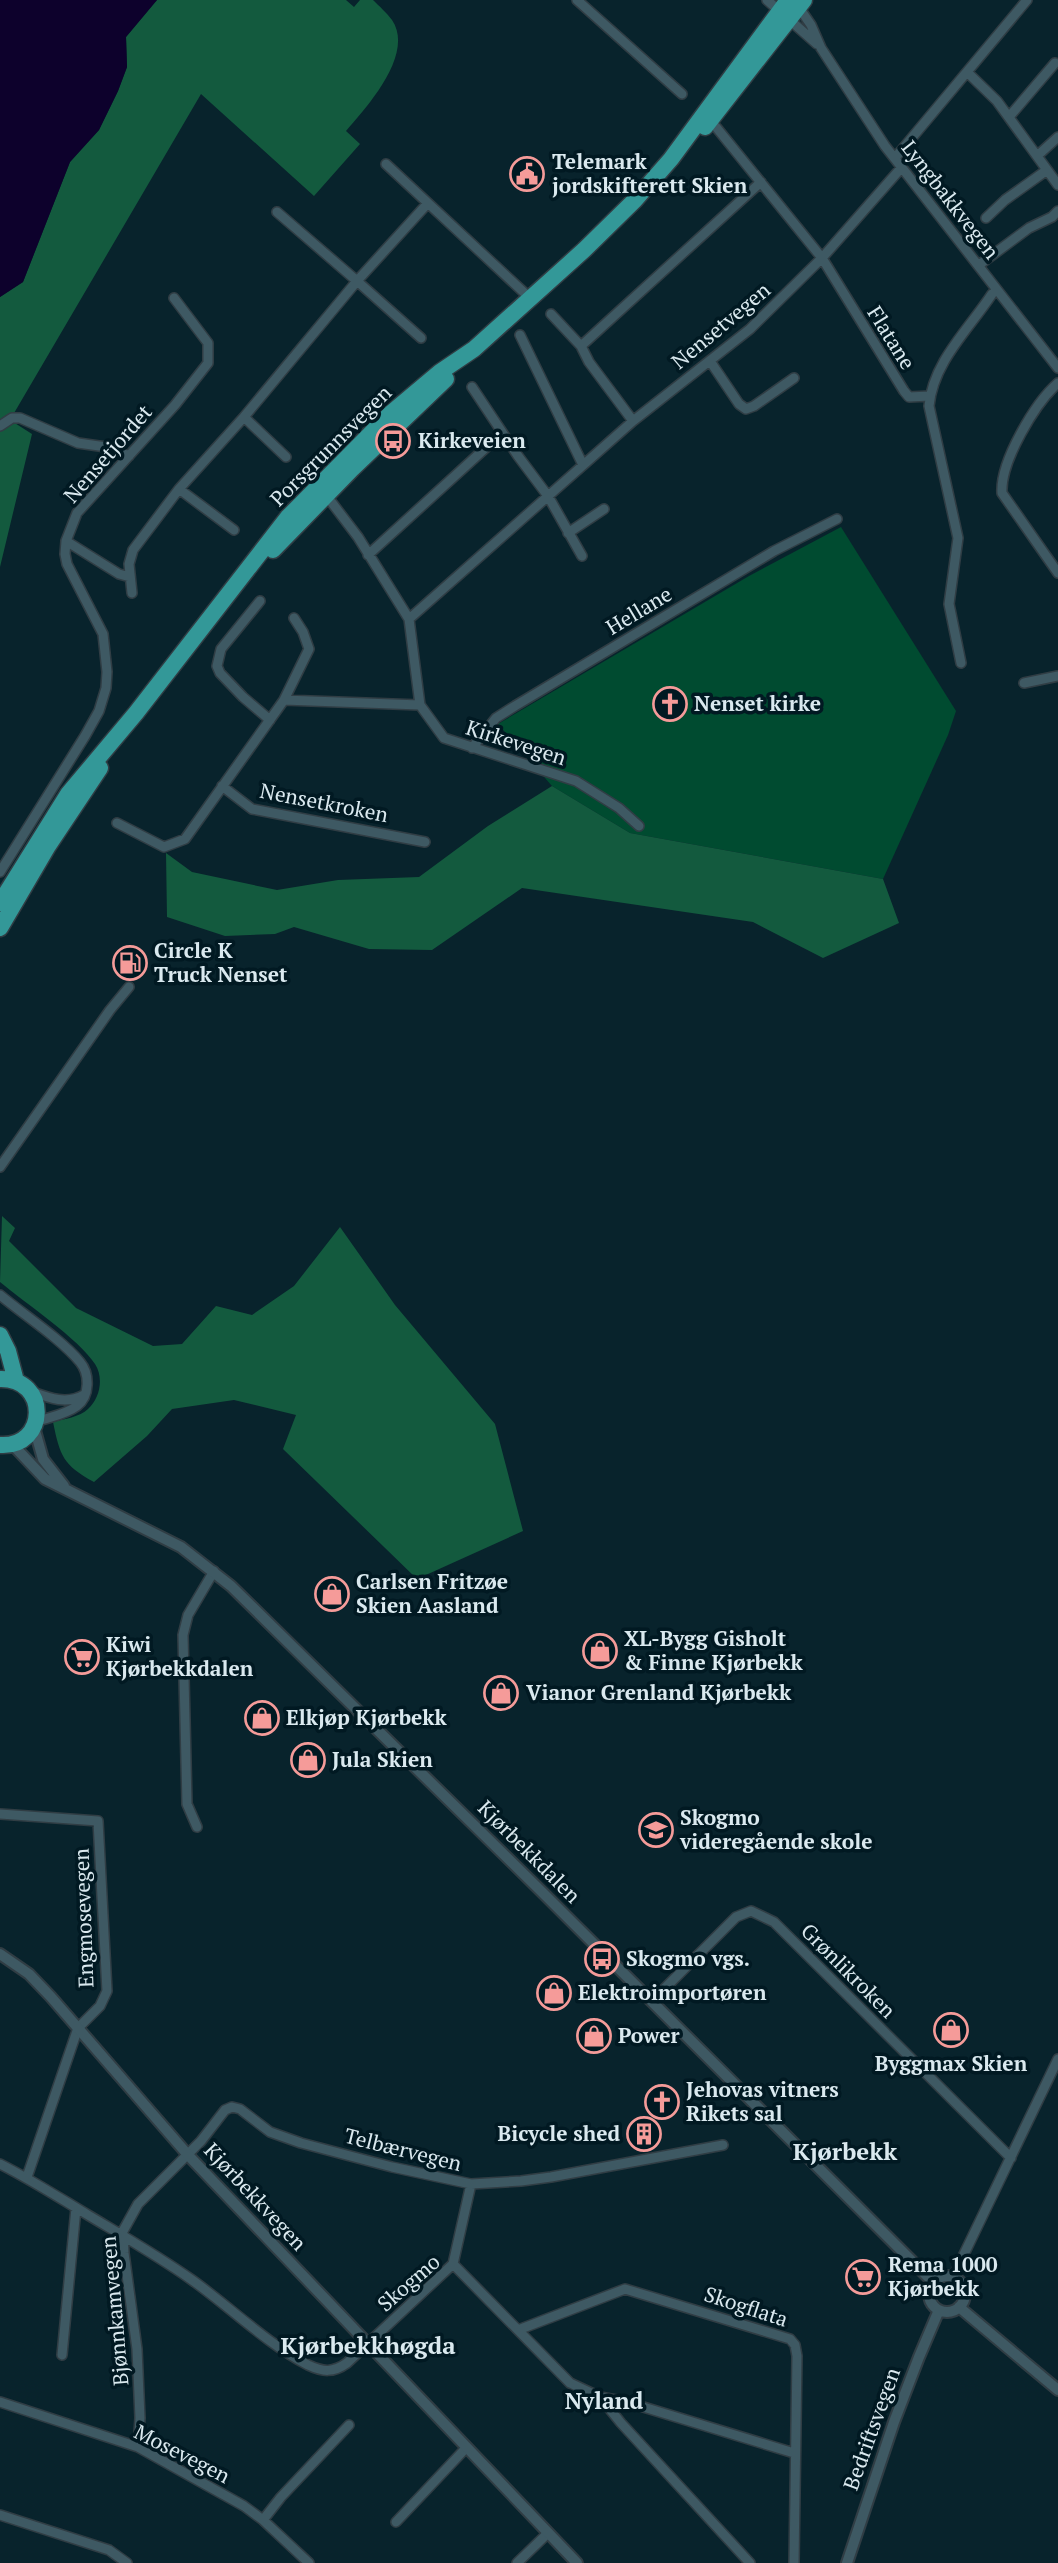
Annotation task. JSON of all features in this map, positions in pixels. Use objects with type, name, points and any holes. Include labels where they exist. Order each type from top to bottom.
[{"type":"highway","name":"Porsgrunnsvegen","points":[[0,902],[68,794],[136,713],[234,588],[245,569],[322,491],[405,400],[474,349],[531,299],[635,200],[671,159],[685,149],[700,133],[792,6]]},
{"type":"highway","name":"Porsgrunnsvegen","points":[[0,928],[48,846],[136,713]]},
{"type":"highway","points":[[0,1335],[8,1351],[8,1380],[30,1391],[37,1406],[35,1424],[25,1438],[4,1446]]},
{"type":"street","points":[[576,0],[682,94]]},
{"type":"street","points":[[767,0],[792,6]]},
{"type":"street","points":[[895,158],[1027,0]]},
{"type":"street","name":"Lyngbakkvegen","points":[[792,6],[895,158],[1058,368]]},
{"type":"street","name":"Lyngbakkvegen","points":[[792,6],[811,25],[821,48]]},
{"type":"street","points":[[1009,117],[1055,63]]},
{"type":"street","points":[[967,72],[987,90],[1009,117],[1058,185]]},
{"type":"street","name":"Flatane","points":[[716,127],[822,258],[909,397],[930,397],[933,385],[956,342],[992,294]]},
{"type":"street","points":[[1037,156],[1058,136]]},
{"type":"street","points":[[386,164],[531,299]]},
{"type":"street","name":"Nensetvegen","points":[[409,619],[633,421],[750,329],[822,258],[902,167]]},
{"type":"street","points":[[986,218],[1005,200],[1047,170]]},
{"type":"street","points":[[581,346],[761,182]]},
{"type":"street","points":[[132,593],[129,564],[133,551],[179,489],[244,417],[357,281],[428,203]]},
{"type":"street","points":[[979,265],[1029,228],[1058,211]]},
{"type":"street","points":[[276,212],[421,338]]},
{"type":"street","name":"Nensetjordet","points":[[66,541],[77,513],[205,368],[209,358],[208,343],[174,298]]},
{"type":"street","points":[[551,314],[581,346],[589,362],[633,421]]},
{"type":"street","points":[[520,335],[583,465]]},
{"type":"street","points":[[710,361],[739,404],[746,409],[794,378]]},
{"type":"street","points":[[1058,383],[1012,448],[1002,484],[1002,493],[1058,573]]},
{"type":"street","points":[[472,387],[548,496],[582,556]]},
{"type":"street","points":[[930,397],[929,406],[958,538],[948,604],[961,663]]},
{"type":"street","points":[[244,417],[286,457]]},
{"type":"street","points":[[0,426],[12,418],[20,418],[78,443],[106,447],[129,456]]},
{"type":"street","points":[[368,555],[502,433]]},
{"type":"street","points":[[179,489],[234,530]]},
{"type":"street","name":"Kirkevegen","points":[[322,491],[409,619],[420,705],[444,738],[576,781],[619,808],[639,826]]},
{"type":"street","points":[[568,533],[604,509]]},
{"type":"street","name":"Hellane","points":[[472,748],[496,718],[514,706],[763,558],[837,519]]},
{"type":"street","points":[[0,872],[85,736],[99,711],[106,688],[103,634],[67,564],[66,541],[119,574],[130,577]]},
{"type":"street","points":[[260,601],[221,649],[217,666],[220,673],[243,697],[270,720]]},
{"type":"street","name":"Nensetkroken","points":[[117,823],[164,847],[185,839],[284,700],[309,649],[295,618]]},
{"type":"street","points":[[1024,683],[1058,676]]},
{"type":"street","points":[[284,700],[420,705]]},
{"type":"street","name":"Nensetkroken","points":[[222,786],[252,808],[425,842]]},
{"type":"street","points":[[0,1167],[110,1010],[130,986]]},
{"type":"street","points":[[0,1295],[82,1364],[88,1379],[79,1405],[35,1424]]},
{"type":"street","points":[[30,1391],[61,1401],[84,1395]]},
{"type":"street","name":"Kjørbekkdalen","points":[[35,1424],[43,1459],[68,1491]]},
{"type":"street","name":"Kjørbekkdalen","points":[[4,1446],[46,1479],[164,1537],[214,1571],[383,1734],[933,2282]]},
{"type":"street","points":[[197,1827],[187,1804],[183,1635],[188,1615],[214,1571]]},
{"type":"street","name":"Engmosevegen","points":[[0,1814],[98,1821],[107,1991],[100,2006],[78,2028],[27,2177]]},
{"type":"street","name":"Grønlikroken","points":[[652,2001],[736,1917],[751,1911],[763,1915],[774,1922],[1011,2158]]},
{"type":"street","name":"Kjørbekkvegen","points":[[0,1954],[22,1968],[187,2154],[577,2563]]},
{"type":"street","points":[[0,1963],[22,1968]]},
{"type":"street","points":[[953,2277],[1058,2059]]},
{"type":"street","name":"Telbærvegen","points":[[187,2154],[225,2110],[232,2108],[247,2113],[270,2132],[301,2143],[471,2184],[521,2182],[723,2145]]},
{"type":"street","name":"Bjønnkamvegen","points":[[138,2447],[140,2418],[137,2349],[123,2236],[125,2225],[138,2204],[187,2154]]},
{"type":"street","name":"Skogmo","points":[[0,2164],[27,2177],[192,2280],[284,2350],[308,2365],[326,2372],[337,2370],[368,2344],[453,2264],[570,2383],[600,2397],[750,2563]]},
{"type":"street","points":[[453,2264],[471,2184]]},
{"type":"street","name":"Bjønnkamvegen","points":[[62,2355],[76,2208]]},
{"type":"street","points":[[942,2276],[953,2277],[964,2290],[963,2302],[953,2311],[939,2310],[934,2306],[929,2294],[933,2282],[942,2276]]},
{"type":"street","name":"Skogflata","points":[[518,2330],[625,2289],[782,2335],[795,2345],[794,2563]]},
{"type":"street","points":[[959,2306],[1058,2390]]},
{"type":"street","name":"Bedriftsvegen","points":[[847,2563],[894,2422],[939,2310]]},
{"type":"street","points":[[600,2397],[627,2402],[794,2453]]},
{"type":"street","name":"Mosevegen","points":[[0,2402],[138,2447],[206,2484],[263,2520],[309,2563]]},
{"type":"street","points":[[263,2520],[349,2425]]},
{"type":"street","points":[[396,2522],[466,2448]]},
{"type":"street","points":[[0,2515],[109,2550],[127,2563]]},
{"type":"street","points":[[517,2563],[547,2534]]},
{"type":"green space","points":[[157,0],[346,0],[354,7],[360,0],[373,0],[392,20],[397,34],[397,48],[386,79],[346,131],[360,144],[314,196],[201,94],[10,420],[32,434],[0,567],[0,297],[23,282],[70,162],[99,130],[118,91],[127,67],[126,37]]},
{"type":"green space","points":[[841,527],[956,711],[948,735],[883,879],[630,833],[552,786],[498,724],[749,576]]},
{"type":"green space","points":[[552,786],[630,833],[883,879],[899,923],[823,958],[753,922],[522,888],[432,950],[369,949],[294,927],[275,934],[225,936],[167,917],[166,853],[192,872],[277,890],[338,880],[419,877],[488,826]]},
{"type":"green space","points":[[2,1216],[15,1228],[9,1241],[76,1308],[153,1346],[182,1344],[216,1306],[252,1315],[294,1286],[340,1227],[395,1305],[495,1424],[523,1531],[417,1579],[283,1449],[296,1415],[234,1400],[172,1409],[147,1436],[94,1482],[84,1476],[64,1458],[53,1422],[81,1414],[88,1409],[99,1388],[98,1370],[77,1344],[0,1282]]},
{"type":"shaded area","points":[[0,0],[157,0],[126,37],[127,67],[118,91],[99,130],[70,162],[23,282],[0,297]]},
{"type":"place","name":"Telemark jordskifterett Skien","points":[[527,174]]},
{"type":"place","name":"Kirkeveien","points":[[393,441]]},
{"type":"place","name":"Nenset kirke","points":[[670,704]]},
{"type":"place","name":"Circle K Truck Nenset","points":[[130,963]]},
{"type":"place","name":"Carlsen Fritzøe Skien Aasland","points":[[332,1594]]},
{"type":"place","name":"XL-Bygg Gisholt & Finne Kjørbekk","points":[[600,1651]]},
{"type":"place","name":"Kiwi Kjørbekkdalen","points":[[82,1657]]},
{"type":"place","name":"Vianor Grenland Kjørbekk","points":[[501,1693]]},
{"type":"place","name":"Elkjøp Kjørbekk","points":[[262,1718]]},
{"type":"place","name":"Jula Skien","points":[[308,1760]]},
{"type":"place","name":"Skogmo videregående skole","points":[[656,1830]]},
{"type":"place","name":"Skogmo vgs.","points":[[602,1959]]},
{"type":"place","name":"Elektroimportøren","points":[[554,1993]]},
{"type":"place","name":"Byggmax Skien","points":[[951,2030]]},
{"type":"place","name":"Power","points":[[594,2036]]},
{"type":"place","name":"Jehovas vitners Rikets sal","points":[[662,2102]]},
{"type":"place","name":"Bicycle shed","points":[[644,2134]]},
{"type":"place","name":"Rema 1000 Kjørbekk","points":[[863,2277]]},
{"type":"district","name":"Kjørbekk","points":[[845,2152]]},
{"type":"district","name":"Kjørbekkhøgda","points":[[368,2346]]},
{"type":"district","name":"Nyland","points":[[604,2401]]}]
